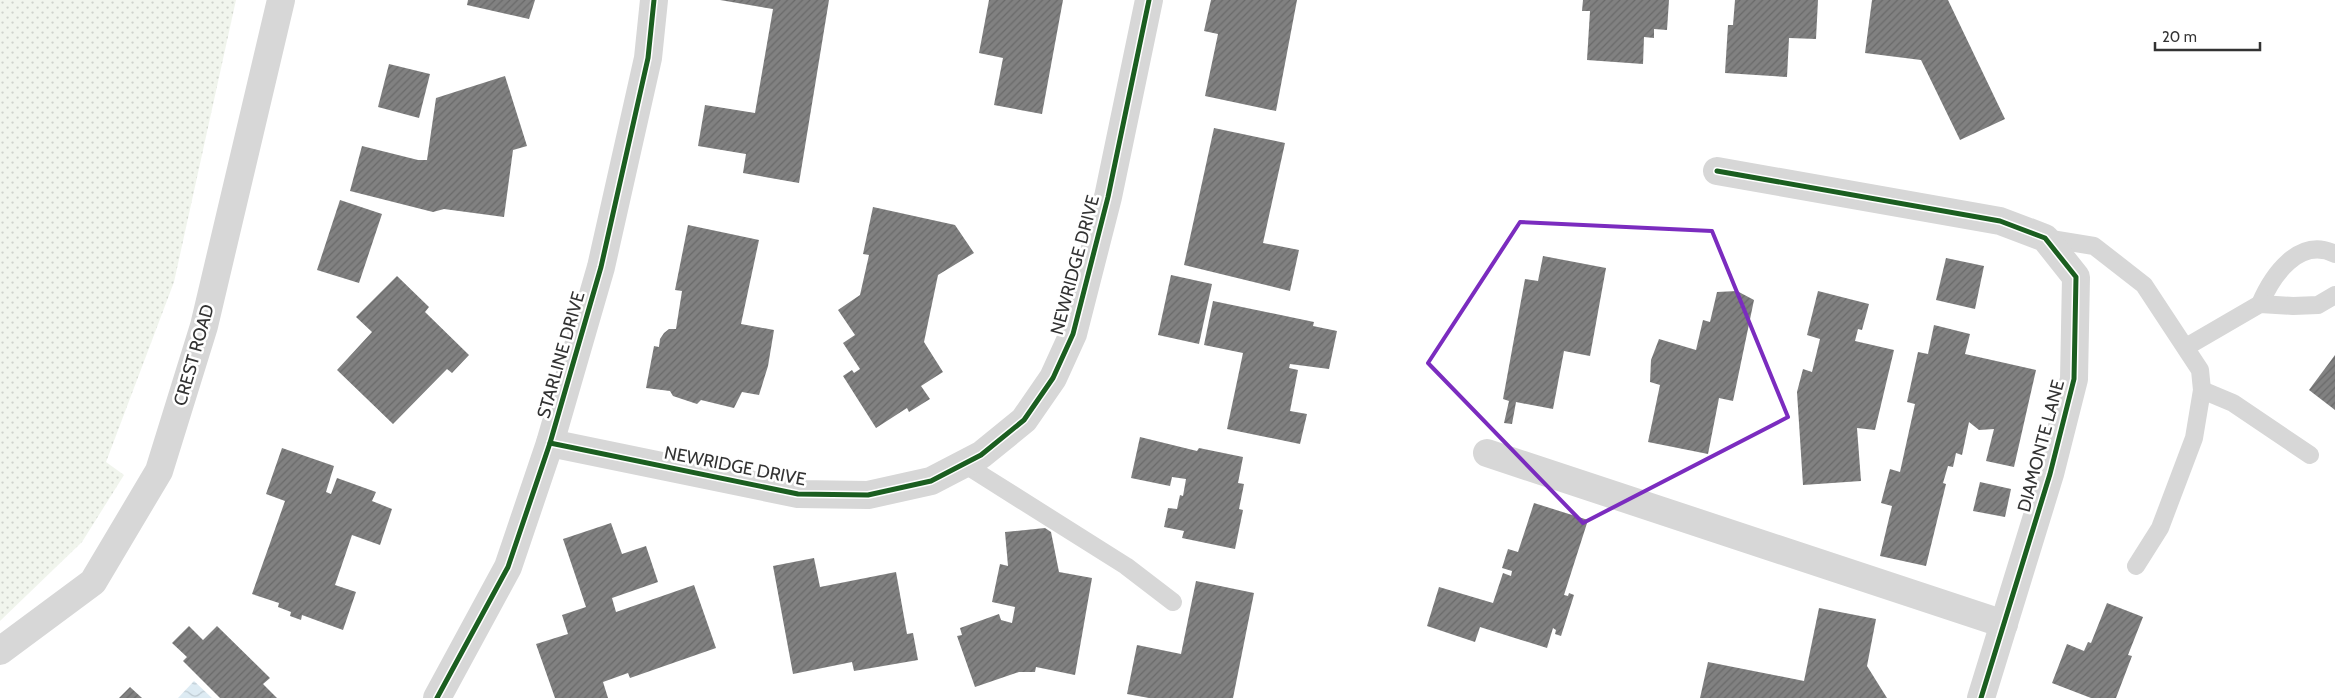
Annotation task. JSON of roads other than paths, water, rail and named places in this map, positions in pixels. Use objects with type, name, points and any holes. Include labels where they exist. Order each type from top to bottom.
[{"type":"street","name":"CREST ROAD","points":[[0,650],[93,582],[159,471],[204,326],[281,0]]},
{"type":"street","name":"STARLINE DRIVE","points":[[437,698],[508,568],[550,444],[601,267],[648,58],[654,0]]},
{"type":"street","name":"NEWRIDGE DRIVE","points":[[550,444],[798,494],[868,495],[931,481],[981,455],[1024,420],[1053,378],[1073,334],[1108,197],[1149,0]]},
{"type":"street","points":[[1718,170],[2000,221],[2045,238]]},
{"type":"street","name":"DIAMONTE LANE","points":[[1981,698],[2050,474],[2074,379],[2076,278],[2045,238]]},
{"type":"street","points":[[1487,453],[2004,624]]},
{"type":"lane","points":[[2045,238],[2094,246],[2144,284],[2200,370],[2202,390],[2194,438],[2160,528],[2136,566]]},
{"type":"lane","points":[[2260,304],[2271,280],[2284,264],[2308,250],[2322,250],[2335,254]]},
{"type":"lane","points":[[2186,347],[2260,304],[2293,306],[2318,304],[2335,296]]},
{"type":"lane","points":[[2202,390],[2234,403],[2310,455]]},
{"type":"lane","points":[[964,464],[1126,566],[1173,602]]},
{"type":"water","points":[[194,681],[212,698],[178,698]]}]
